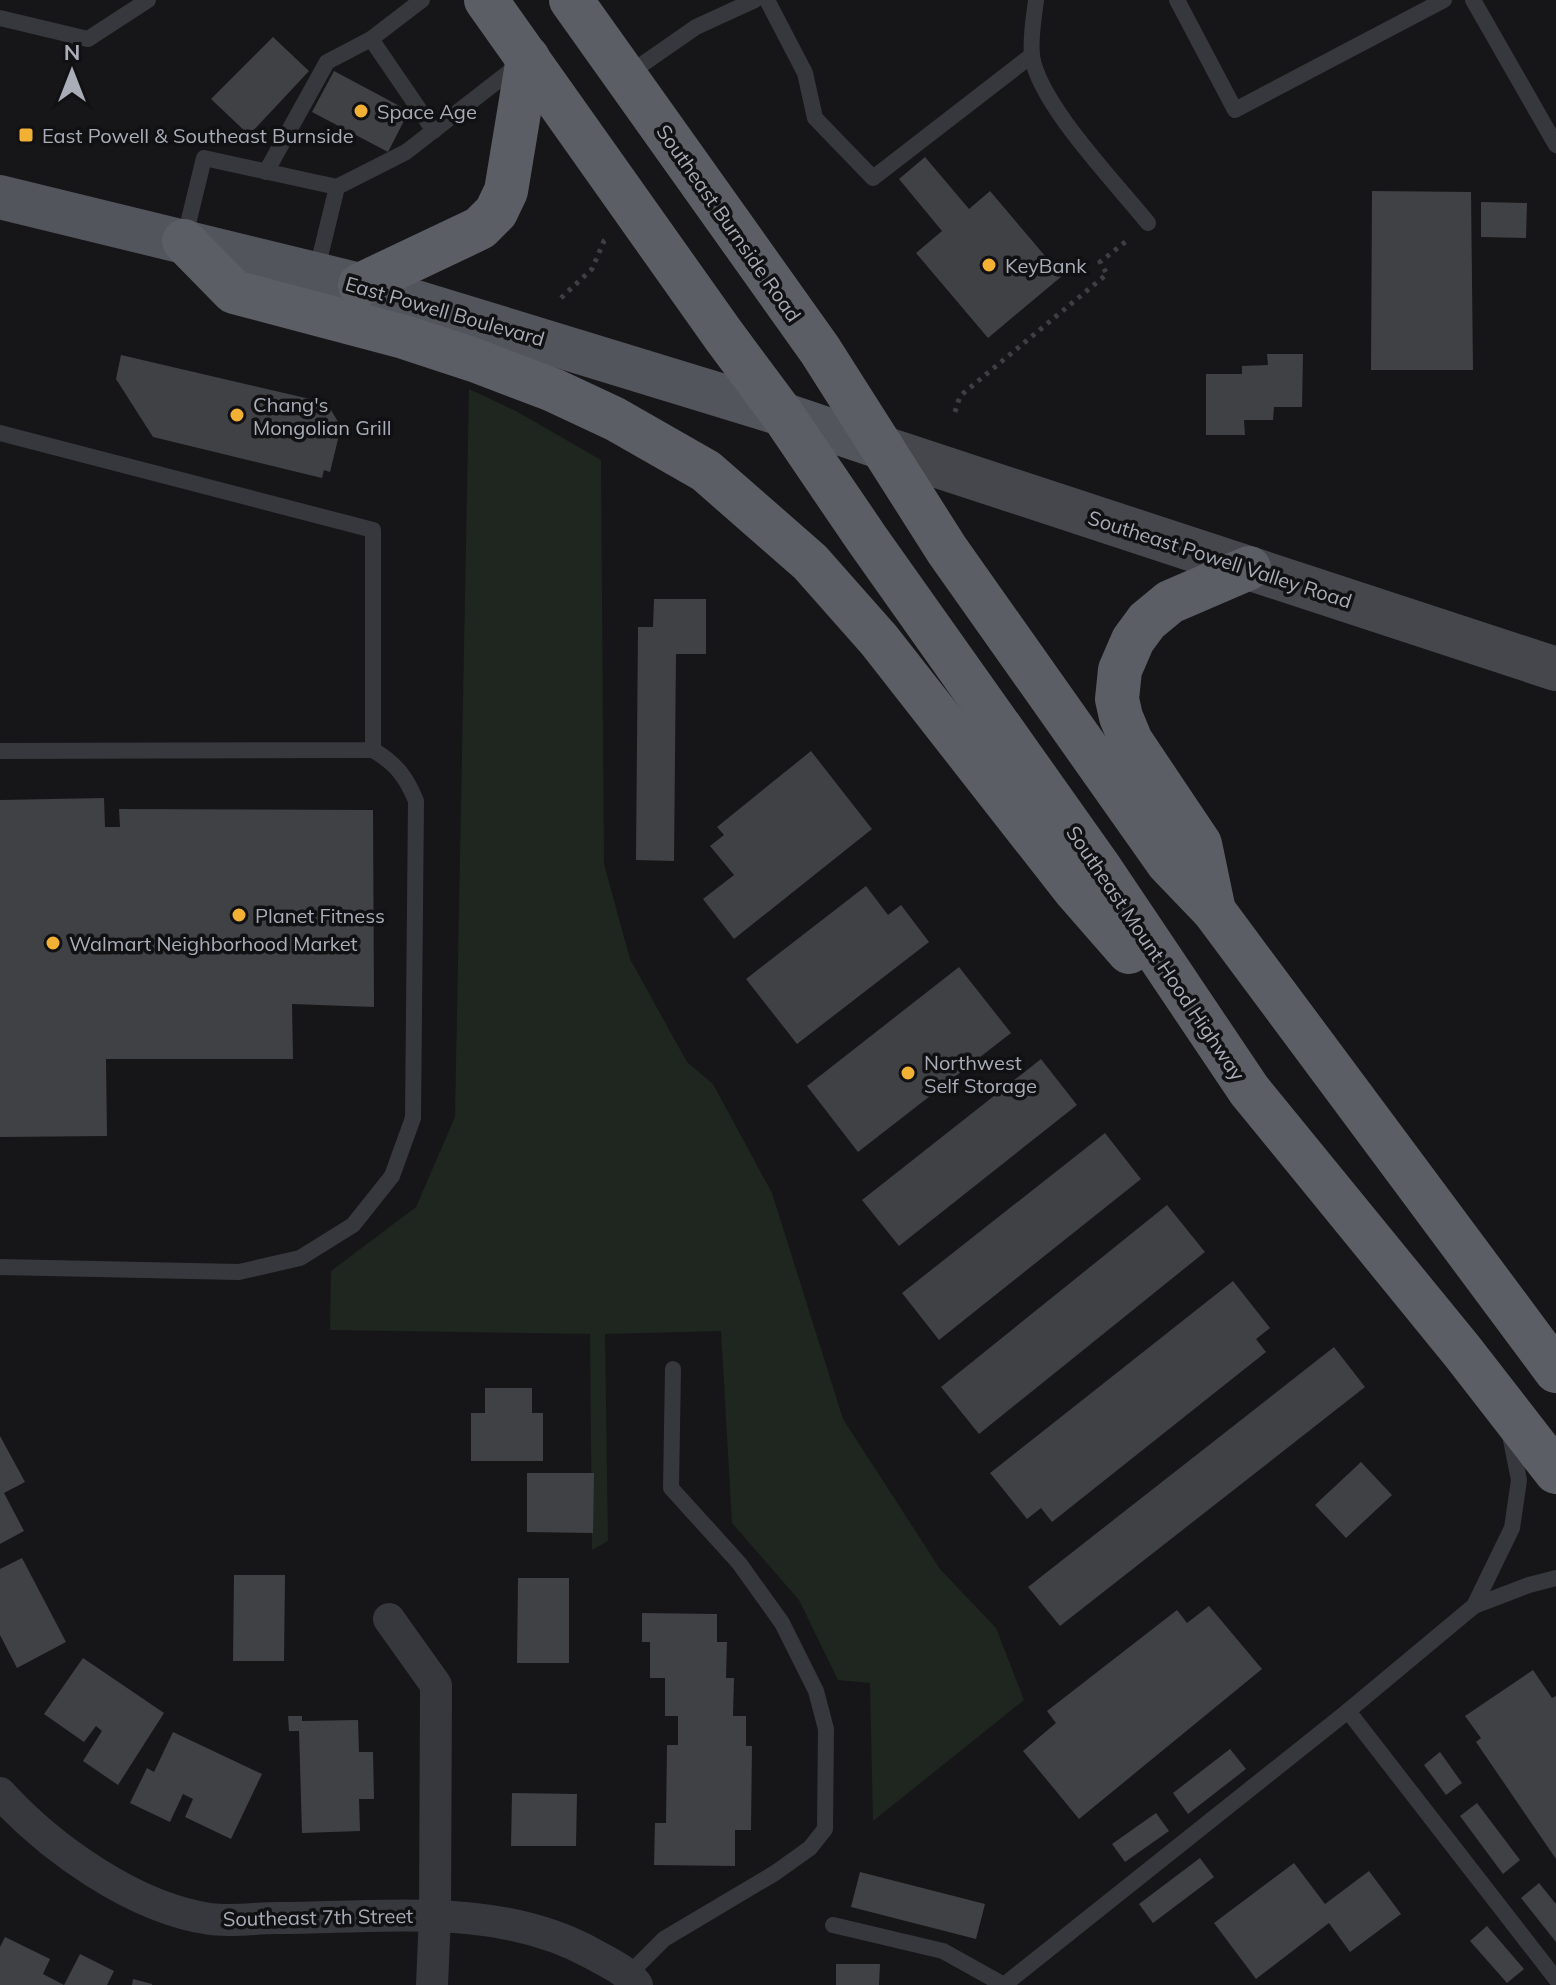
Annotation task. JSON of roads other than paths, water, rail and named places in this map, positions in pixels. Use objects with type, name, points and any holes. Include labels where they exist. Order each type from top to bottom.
[{"type":"highway","points":[[486,0],[782,414]]},
{"type":"highway","name":"Southeast Burnside Road","points":[[571,0],[820,350],[883,448]]},
{"type":"highway","points":[[360,285],[480,228],[496,212],[506,191],[528,58]]},
{"type":"highway","points":[[184,241],[234,292],[311,292],[404,337],[553,390],[615,419],[706,471],[810,562],[879,640],[1074,889],[1249,1090]]},
{"type":"highway","name":"Southeast Mount Hood Highway","points":[[782,414],[1100,868],[1249,1090],[1556,1472]]},
{"type":"highway","points":[[883,448],[947,550],[1168,863],[1214,911],[1556,1371]]},
{"type":"highway","points":[[1214,911],[1200,844],[1131,741],[1117,699],[1120,670],[1133,640],[1147,621],[1170,602],[1249,568]]},
{"type":"main road","points":[[0,197],[184,241]]},
{"type":"main road","name":"East Powell Boulevard","points":[[311,292],[360,285],[782,414],[883,448]]},
{"type":"main road","name":"Southeast Powell Valley Road","points":[[883,448],[1249,568],[1555,663]]},
{"type":"street","points":[[389,1619],[436,1685],[432,1985]]},
{"type":"street","name":"Southeast 7th Street","points":[[0,1793],[45,1837],[82,1865],[123,1888],[210,1919],[435,1916],[489,1920],[565,1938],[633,1980]]},
{"type":"lane","points":[[0,18],[88,39],[148,0]]},
{"type":"lane","points":[[266,172],[327,62],[371,39],[422,0]]},
{"type":"lane","points":[[626,75],[696,27],[755,0]]},
{"type":"lane","points":[[767,0],[805,73],[815,118],[873,178],[1032,55]]},
{"type":"lane","points":[[1036,0],[1032,55],[1041,84],[1055,108],[1148,223]]},
{"type":"lane","points":[[1177,0],[1235,110],[1444,0]]},
{"type":"lane","points":[[1473,0],[1556,145]]},
{"type":"lane","points":[[371,39],[434,131]]},
{"type":"lane","points":[[184,241],[204,158],[337,187],[406,152],[528,58]]},
{"type":"lane","points":[[311,292],[337,187]]},
{"type":"lane","points":[[0,433],[373,530],[373,750]]},
{"type":"lane","points":[[0,751],[373,750],[393,762],[408,779],[416,801],[413,1118],[392,1176],[353,1225],[300,1258],[239,1272],[0,1267]]},
{"type":"lane","points":[[633,1980],[664,1939],[775,1873],[810,1848],[825,1829],[826,1729],[816,1691],[782,1623],[739,1563],[671,1488],[673,1369]]},
{"type":"lane","points":[[1474,1606],[1512,1528],[1518,1492],[1519,1480],[1505,1406]]},
{"type":"lane","points":[[833,1925],[943,1951],[1004,1985],[1348,1711],[1474,1606],[1556,1578]]},
{"type":"lane","points":[[1348,1711],[1556,1979]]},
{"type":"place","name":"Space Age","points":[[361,111]]},
{"type":"place","name":"East Powell & Southeast Burnside","points":[[26,135]]},
{"type":"place","name":"KeyBank","points":[[989,265]]},
{"type":"place","name":"Chang's Mongolian Grill","points":[[237,415]]},
{"type":"place","name":"Planet Fitness","points":[[239,915]]},
{"type":"place","name":"Walmart Neighborhood Market","points":[[53,943]]},
{"type":"place","name":"Northwest Self Storage","points":[[908,1073]]}]
